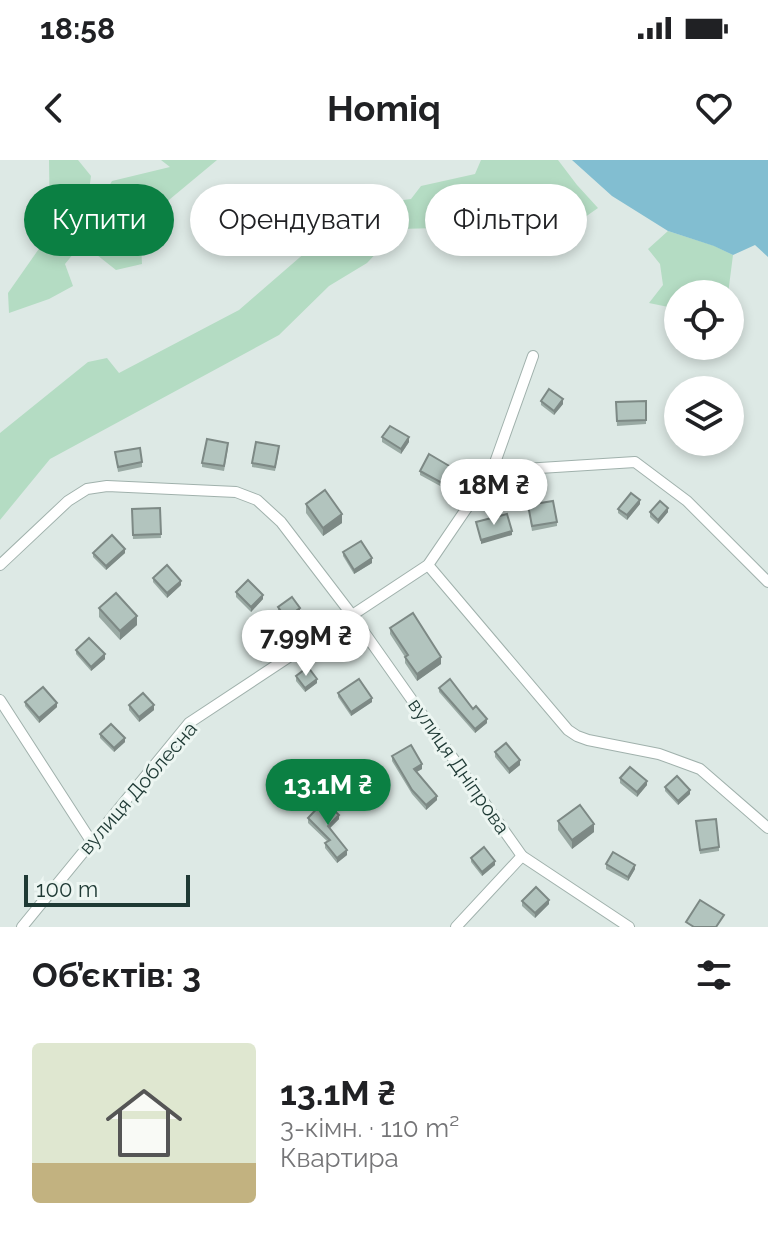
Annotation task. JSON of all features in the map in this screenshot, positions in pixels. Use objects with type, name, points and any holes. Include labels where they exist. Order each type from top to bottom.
[{"type":"street","name":"вулиця Доблесна","points":[[22,927],[189,723],[428,565],[492,471],[533,356]]},
{"type":"street","points":[[492,471],[635,462],[687,501],[768,582]]},
{"type":"street","name":"вулиця Дніпрова","points":[[0,565],[68,501],[87,489],[107,486],[236,492],[257,500],[281,522],[352,615],[522,856],[629,927]]},
{"type":"street","points":[[428,565],[568,730],[588,740],[659,754],[700,769],[768,828]]},
{"type":"street","points":[[0,700],[91,841]]},
{"type":"street","points":[[456,927],[522,856]]},
{"type":"green space","points":[[49,160],[78,160],[91,176],[90,184],[49,184]]},
{"type":"green space","points":[[161,160],[217,160],[174,196],[174,184],[110,184],[112,181],[170,167]]},
{"type":"green space","points":[[481,160],[558,160],[576,184],[430,184],[475,174]]},
{"type":"green space","points":[[425,185],[425,228],[409,229],[409,199]]},
{"type":"green space","points":[[587,196],[598,208],[587,216]]},
{"type":"green space","points":[[668,231],[715,246],[733,255],[730,280],[664,280],[664,306],[649,303],[663,285],[660,264],[648,249]]},
{"type":"green space","points":[[34,256],[71,256],[65,264],[73,286],[49,299],[9,313],[8,293]]},
{"type":"green space","points":[[98,256],[142,256],[142,264],[116,270]]},
{"type":"green space","points":[[301,256],[374,256],[329,286],[279,335],[50,459],[0,520],[0,433],[88,362],[107,358],[119,373],[239,310]]},
{"type":"water","points":[[572,160],[768,160],[768,257],[755,245],[733,255],[668,231],[612,196]]},
{"type":"building","points":[[549,389],[563,399],[554,411],[541,401]]},
{"type":"building","points":[[646,401],[646,420],[617,421],[616,402]]},
{"type":"building","points":[[390,426],[409,437],[401,449],[382,437]]},
{"type":"building","points":[[207,439],[228,443],[224,466],[202,463]]},
{"type":"building","points":[[256,442],[279,446],[275,467],[252,463]]},
{"type":"building","points":[[140,448],[142,462],[118,467],[115,452]]},
{"type":"building","points":[[429,454],[451,467],[442,483],[420,471]]},
{"type":"building","points":[[325,490],[342,514],[323,528],[306,504]]},
{"type":"building","points":[[631,493],[640,500],[627,515],[618,509]]},
{"type":"building","points":[[553,501],[557,522],[532,526],[528,505]]},
{"type":"building","points":[[660,501],[668,508],[658,520],[650,512]]},
{"type":"building","points":[[160,508],[161,534],[133,535],[132,509]]},
{"type":"building","points":[[507,514],[512,531],[481,540],[476,522]]},
{"type":"building","points":[[112,535],[125,549],[106,566],[93,553]]},
{"type":"building","points":[[361,541],[372,558],[354,570],[343,552]]},
{"type":"building","points":[[167,565],[181,581],[167,593],[153,578]]},
{"type":"building","points":[[248,580],[263,595],[251,607],[236,592]]},
{"type":"building","points":[[116,593],[137,616],[120,631],[99,608]]},
{"type":"building","points":[[292,597],[300,608],[286,618],[278,607]]},
{"type":"building","points":[[413,613],[441,657],[417,674],[390,628]]},
{"type":"building","points":[[89,638],[105,654],[91,667],[76,650]]},
{"type":"building","points":[[308,667],[317,679],[305,688],[296,676]]},
{"type":"building","points":[[359,679],[372,698],[351,712],[338,693]]},
{"type":"building","points":[[450,679],[473,709],[476,706],[487,719],[475,729],[439,688]]},
{"type":"building","points":[[43,687],[57,703],[39,718],[25,702]]},
{"type":"building","points":[[143,693],[154,705],[139,717],[129,705]]},
{"type":"building","points":[[111,724],[125,738],[114,748],[100,734]]},
{"type":"building","points":[[506,743],[520,760],[509,769],[495,752]]},
{"type":"building","points":[[411,745],[422,764],[414,769],[437,796],[426,805],[412,790],[392,756]]},
{"type":"building","points":[[630,767],[647,781],[637,792],[620,778]]},
{"type":"building","points":[[298,768],[310,783],[291,798],[279,783]]},
{"type":"building","points":[[677,776],[690,790],[678,801],[665,787]]},
{"type":"building","points":[[324,801],[339,815],[328,826],[347,850],[337,858],[325,843],[330,840],[308,818]]},
{"type":"building","points":[[580,805],[594,824],[572,840],[558,821]]},
{"type":"building","points":[[716,819],[719,847],[700,850],[696,821]]},
{"type":"building","points":[[484,847],[495,861],[482,872],[471,858]]},
{"type":"building","points":[[613,852],[635,865],[628,877],[606,864]]},
{"type":"building","points":[[536,887],[549,900],[535,913],[522,901]]},
{"type":"building","points":[[700,900],[724,915],[716,927],[694,927],[686,922]]}]
